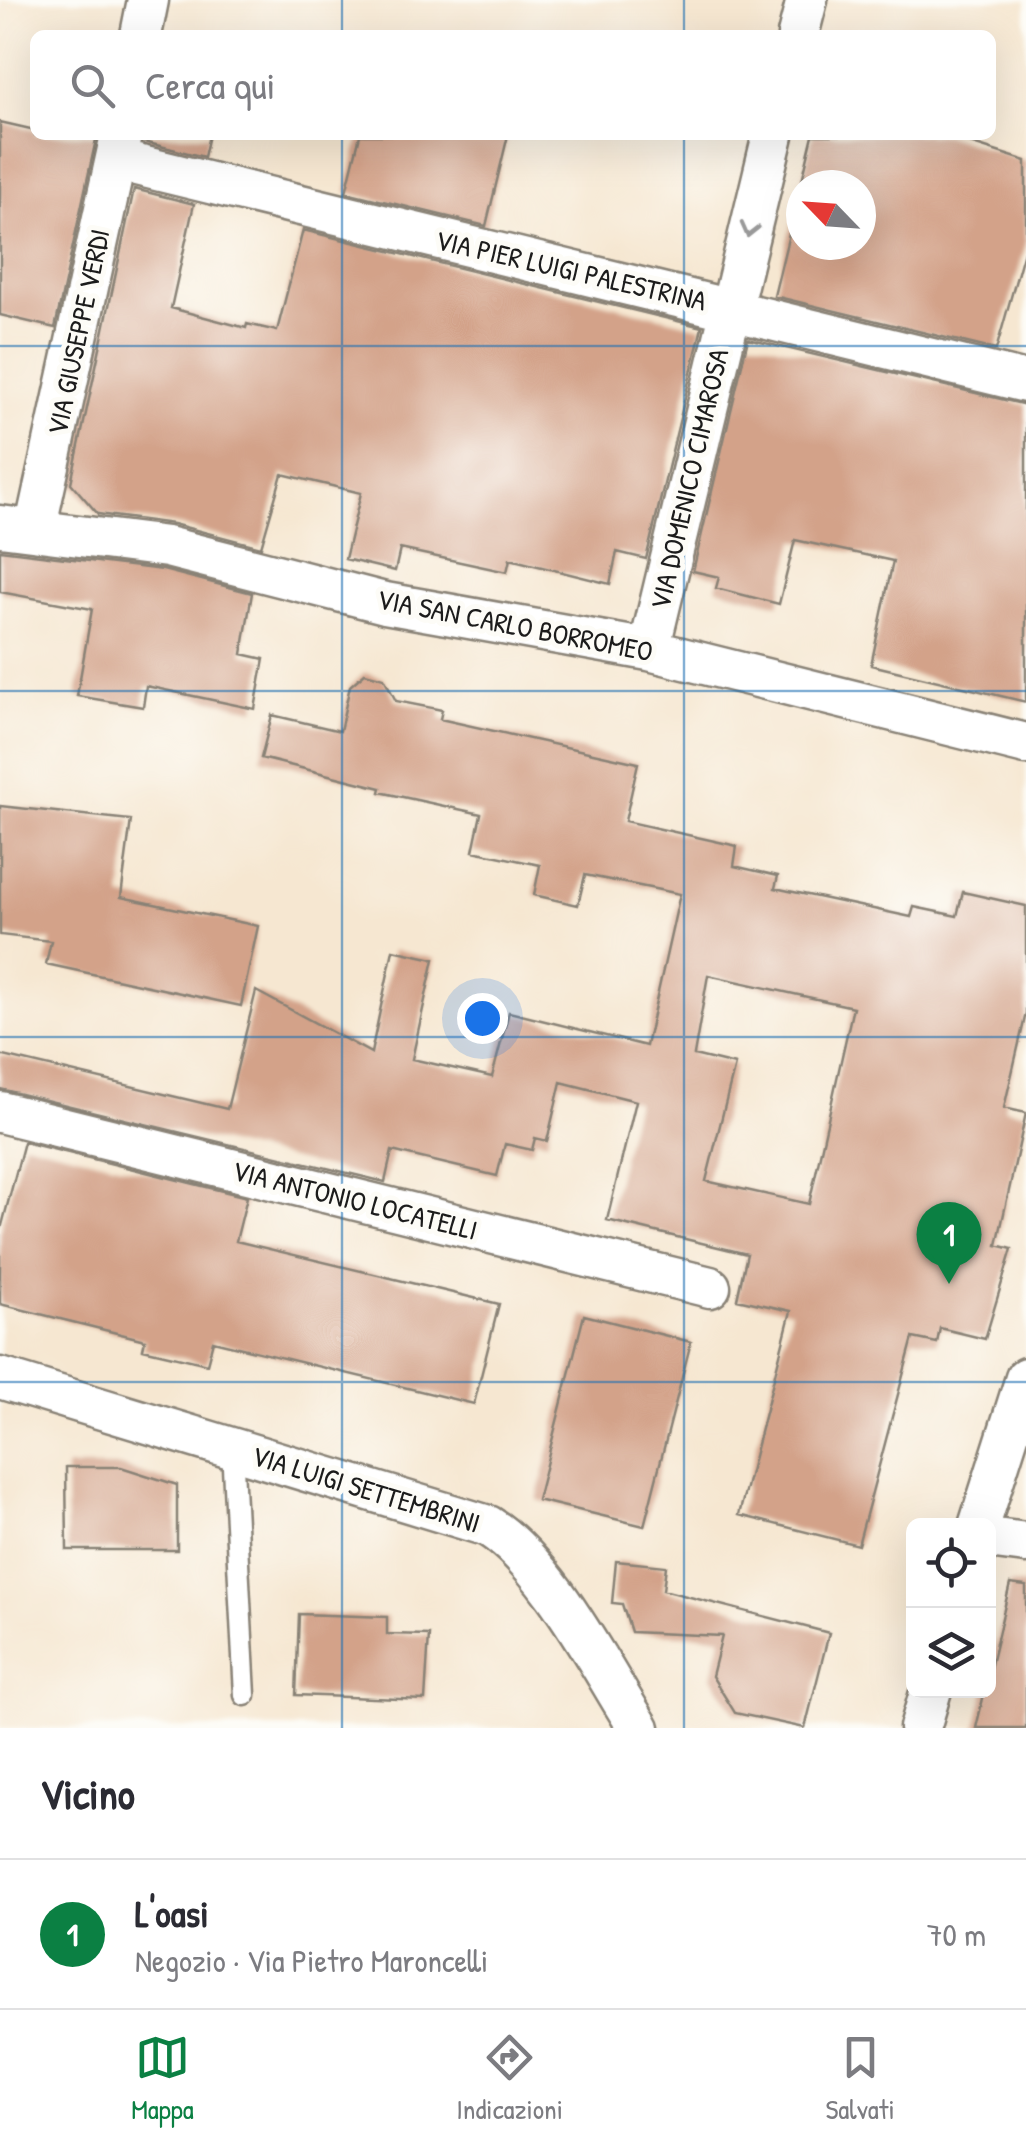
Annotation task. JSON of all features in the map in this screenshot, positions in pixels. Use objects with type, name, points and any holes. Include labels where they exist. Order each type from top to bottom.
[{"type":"street","points":[[142,30],[148,0]]},
{"type":"street","points":[[799,30],[807,0]]},
{"type":"street","name":"VIA DOMENICO CIMAROSA","points":[[649,650],[772,140]]},
{"type":"street","name":"VIA PIER LUIGI PALESTRINA","points":[[118,148],[1026,382]]},
{"type":"street","name":"VIA GIUSEPPE VERDI","points":[[18,528],[118,148]]},
{"type":"street","name":"VIA SAN CARLO BORROMEO","points":[[18,528],[167,547],[385,603],[649,650],[1026,744]]},
{"type":"street","name":"VIA ANTONIO LOCATELLI","points":[[0,1112],[710,1287]]},
{"type":"street","name":"VIA LUIGI SETTEMBRINI","points":[[0,1378],[459,1515],[508,1538],[536,1569],[639,1728]]},
{"type":"street","points":[[982,1518],[1026,1378]]},
{"type":"street","points":[[996,1539],[1026,1542]]},
{"type":"street","points":[[920,1728],[928,1698]]},
{"type":"lane","points":[[232,1448],[245,1694]]},
{"type":"building","points":[[0,122],[30,129],[30,140],[96,140],[55,328],[0,315]]},
{"type":"building","points":[[144,140],[208,140],[204,157]]},
{"type":"building","points":[[359,140],[507,140],[486,226],[346,192]]},
{"type":"building","points":[[812,140],[961,140],[1026,161],[1026,244],[996,350],[774,296],[786,246],[786,260],[876,260],[876,170],[805,170]]},
{"type":"building","points":[[134,189],[194,204],[171,308],[246,328],[247,324],[277,331],[303,230],[702,327],[646,559],[617,552],[610,584],[510,559],[507,572],[400,549],[395,571],[345,559],[361,493],[282,474],[261,547],[173,524],[98,514],[71,483]]},
{"type":"building","points":[[748,339],[1026,405],[1026,702],[871,665],[893,561],[795,540],[779,604],[716,588],[719,577],[693,571]]},
{"type":"building","points":[[0,550],[163,570],[252,593],[242,654],[264,659],[255,709],[146,686],[143,707],[77,696],[92,609],[0,592]]},
{"type":"building","points":[[365,673],[384,678],[396,701],[442,710],[440,719],[638,763],[625,821],[737,846],[734,866],[778,876],[775,888],[911,917],[914,907],[957,916],[963,892],[1026,906],[1026,1013],[1004,1108],[1026,1113],[997,1245],[1012,1249],[985,1339],[940,1328],[937,1343],[913,1338],[858,1545],[739,1515],[791,1311],[737,1299],[747,1254],[607,1220],[636,1101],[561,1082],[547,1141],[535,1138],[532,1150],[505,1144],[497,1176],[392,1151],[385,1182],[0,1089],[0,1055],[227,1109],[256,991],[371,1053],[393,950],[434,959],[412,1059],[492,1077],[509,1012],[646,1046],[680,894],[585,875],[578,905],[534,895],[540,865],[473,851],[481,814],[380,792],[381,788],[261,758],[272,715],[340,731],[350,686]],"holes":[[[708,975],[853,1007],[809,1204],[706,1181],[735,1065],[694,1055]]]},
{"type":"building","points":[[0,806],[131,820],[121,897],[258,926],[241,1006],[46,964],[51,941],[0,935]]},
{"type":"building","points":[[24,1142],[247,1197],[236,1241],[499,1304],[474,1404],[213,1341],[207,1364],[143,1349],[145,1340],[0,1304],[0,1233]]},
{"type":"building","points":[[584,1315],[691,1342],[644,1526],[537,1500]]},
{"type":"building","points":[[66,1467],[121,1467],[177,1485],[177,1550],[67,1550]]},
{"type":"building","points":[[616,1561],[666,1566],[663,1590],[829,1633],[805,1728],[735,1713],[712,1676],[722,1636],[631,1632],[622,1604],[612,1603]]},
{"type":"building","points":[[1010,1584],[1026,1586],[1026,1728],[976,1728],[983,1698],[996,1698],[996,1643]]},
{"type":"building","points":[[299,1614],[387,1617],[387,1634],[429,1635],[425,1700],[296,1695]]},
{"type":"place","name":"L'oasi","points":[[949,1284]]}]
